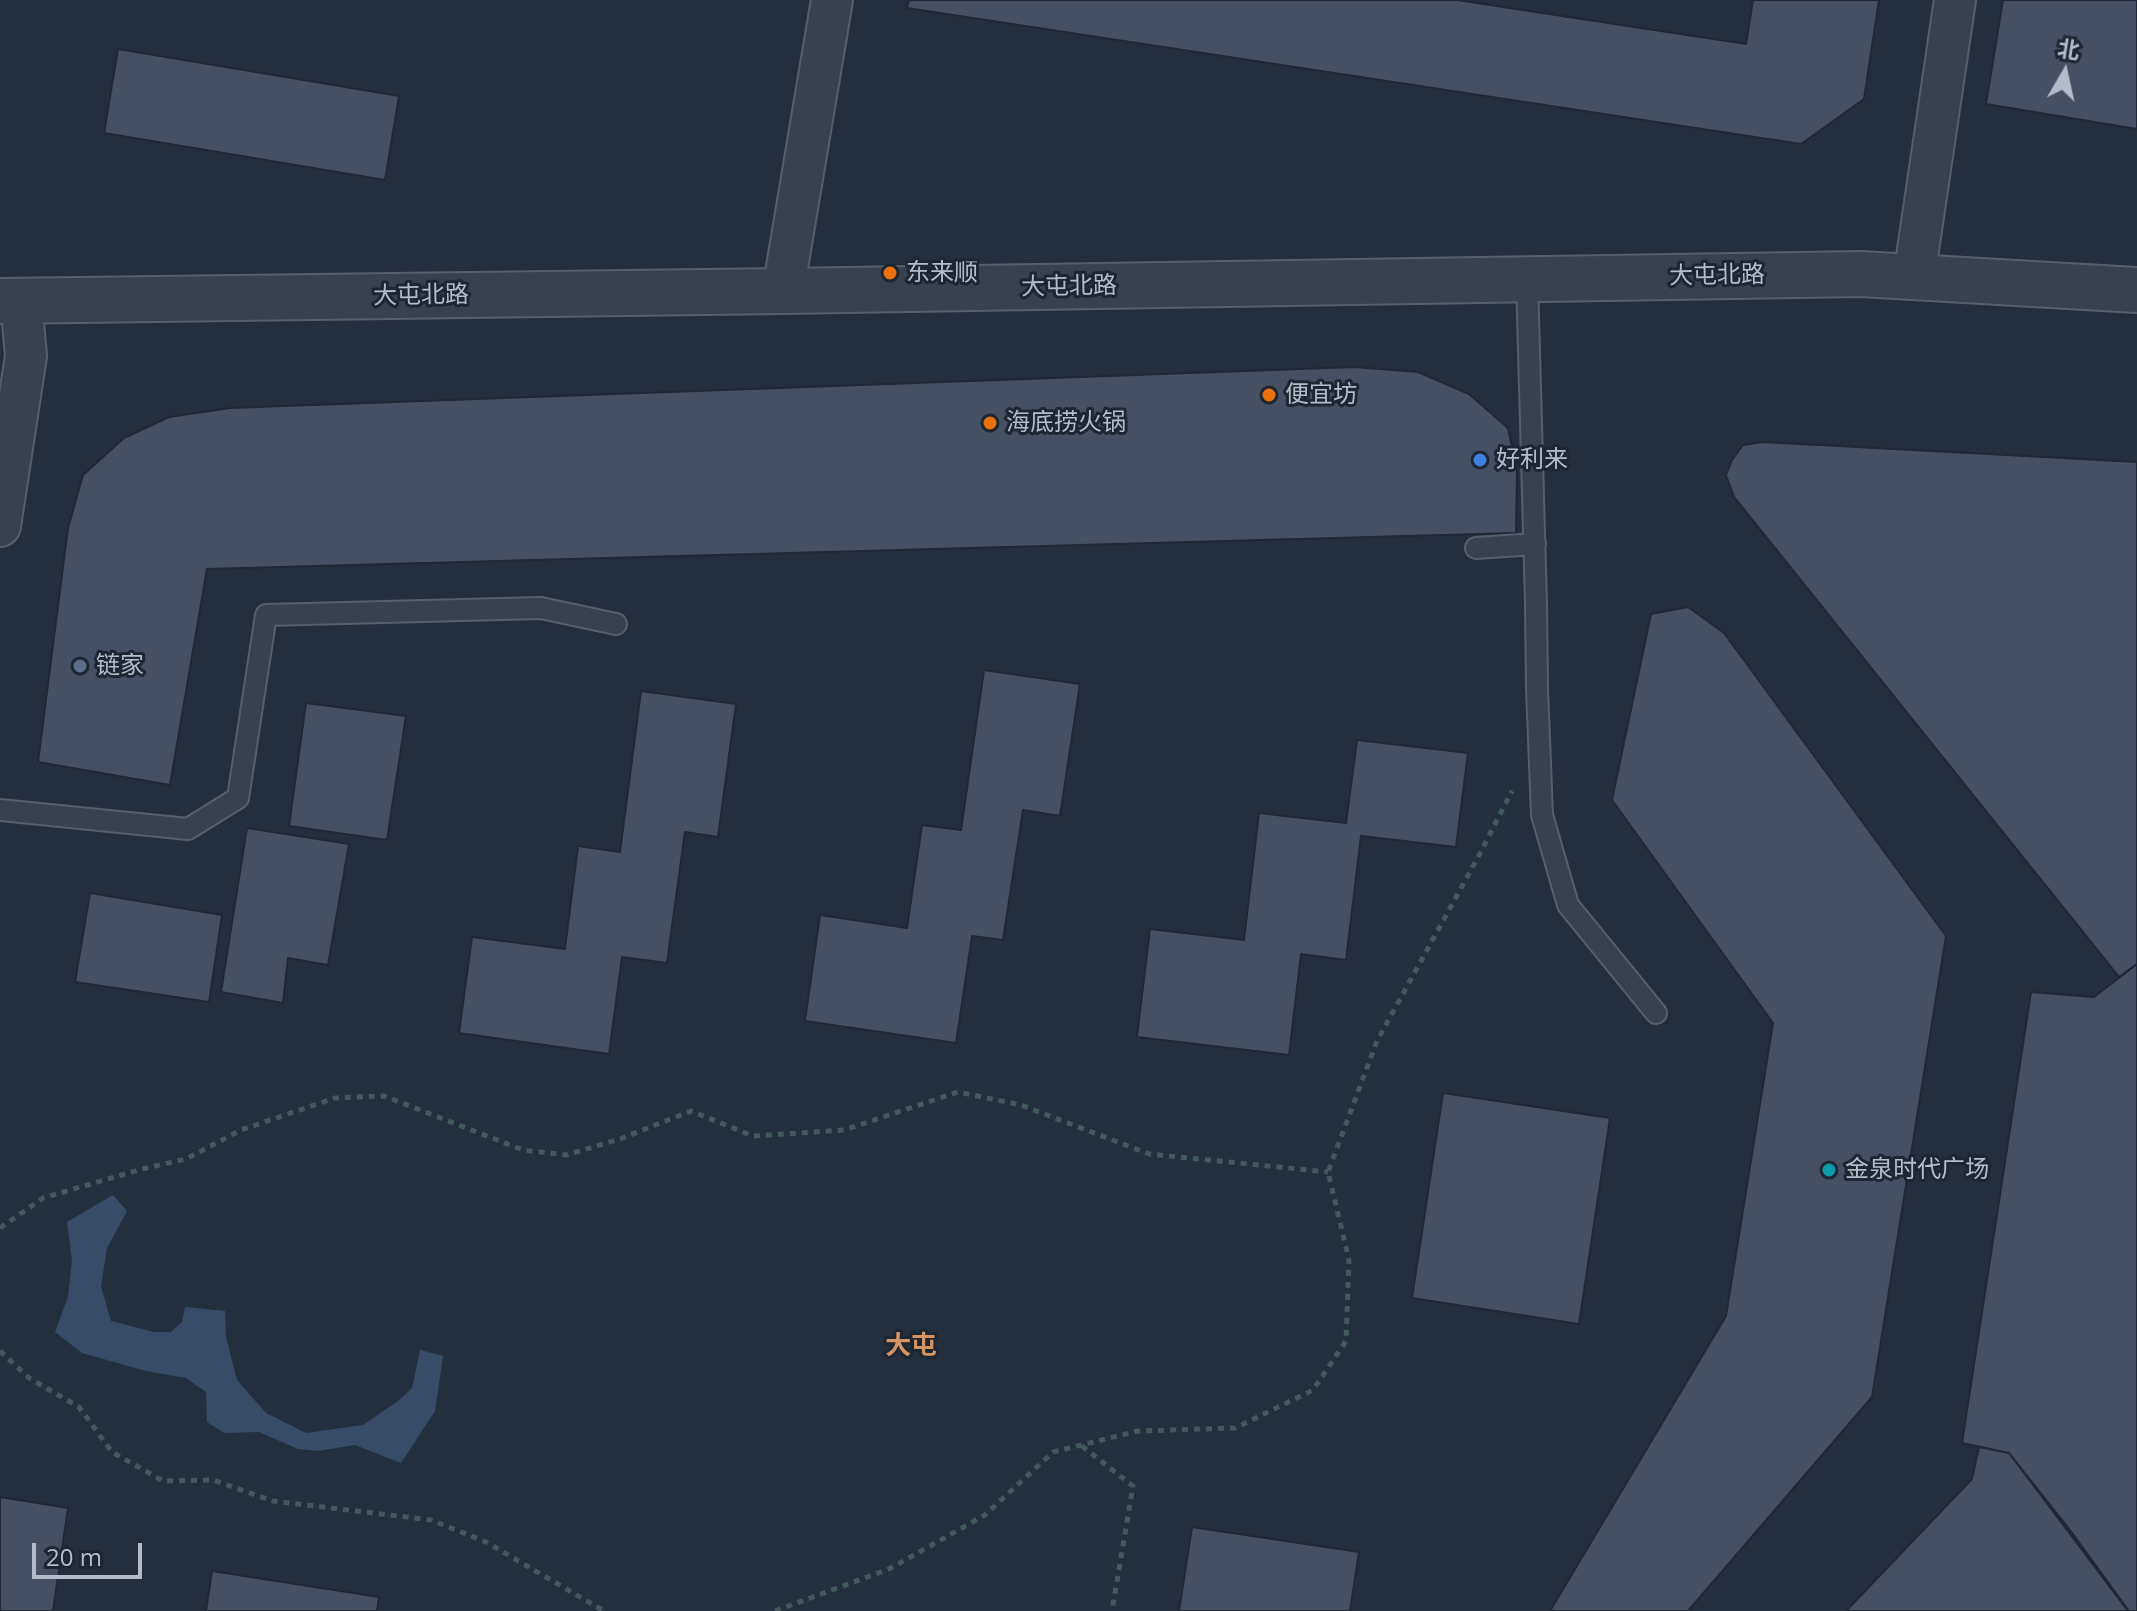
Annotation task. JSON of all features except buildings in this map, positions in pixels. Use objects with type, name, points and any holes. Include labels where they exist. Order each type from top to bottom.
[{"type":"street","points":[[783,291],[832,0]]},
{"type":"street","points":[[1914,277],[1955,0]]},
{"type":"street","name":"大屯北路","points":[[11,301],[1861,274],[2137,290]]},
{"type":"street","points":[[0,356],[11,301]]},
{"type":"street","points":[[0,526],[26,356],[11,301]]},
{"type":"lane","points":[[1527,279],[1542,815],[1568,905],[1656,1013]]},
{"type":"lane","points":[[1476,548],[1535,544]]},
{"type":"lane","points":[[0,810],[188,829],[238,798],[266,615],[541,608],[616,624]]},
{"type":"path","points":[[775,1611],[889,1569],[985,1515],[1053,1452],[1138,1431],[1235,1428],[1313,1390],[1346,1341],[1349,1260],[1328,1172],[1377,1041],[1514,785],[1539,745]]},
{"type":"path","points":[[0,1228],[43,1198],[186,1159],[241,1130],[335,1098],[384,1096],[523,1150],[566,1155],[620,1139],[691,1111],[753,1136],[844,1130],[958,1092],[1021,1105],[1149,1154],[1328,1172]]},
{"type":"path","points":[[0,1351],[29,1378],[79,1407],[112,1452],[163,1481],[213,1480],[273,1501],[431,1520],[486,1542],[604,1611]]},
{"type":"path","points":[[1082,1445],[1133,1486],[1112,1611]]},
{"type":"water","points":[[113,1195],[127,1211],[107,1248],[101,1286],[111,1321],[154,1332],[171,1332],[182,1322],[185,1307],[225,1311],[226,1337],[237,1380],[266,1413],[306,1433],[363,1425],[412,1388],[420,1350],[443,1356],[435,1411],[401,1463],[355,1445],[318,1451],[298,1449],[259,1432],[224,1433],[207,1422],[206,1392],[186,1378],[146,1371],[82,1353],[55,1332],[68,1297],[72,1260],[67,1222]]},
{"type":"place","name":"东来顺","points":[[890,273]]},
{"type":"place","name":"便宜坊","points":[[1269,395]]},
{"type":"place","name":"海底捞火锅","points":[[990,423]]},
{"type":"place","name":"好利来","points":[[1480,460]]},
{"type":"place","name":"链家","points":[[80,666]]},
{"type":"place","name":"金泉时代广场","points":[[1829,1170]]},
{"type":"district","name":"大屯","points":[[911,1347]]}]
